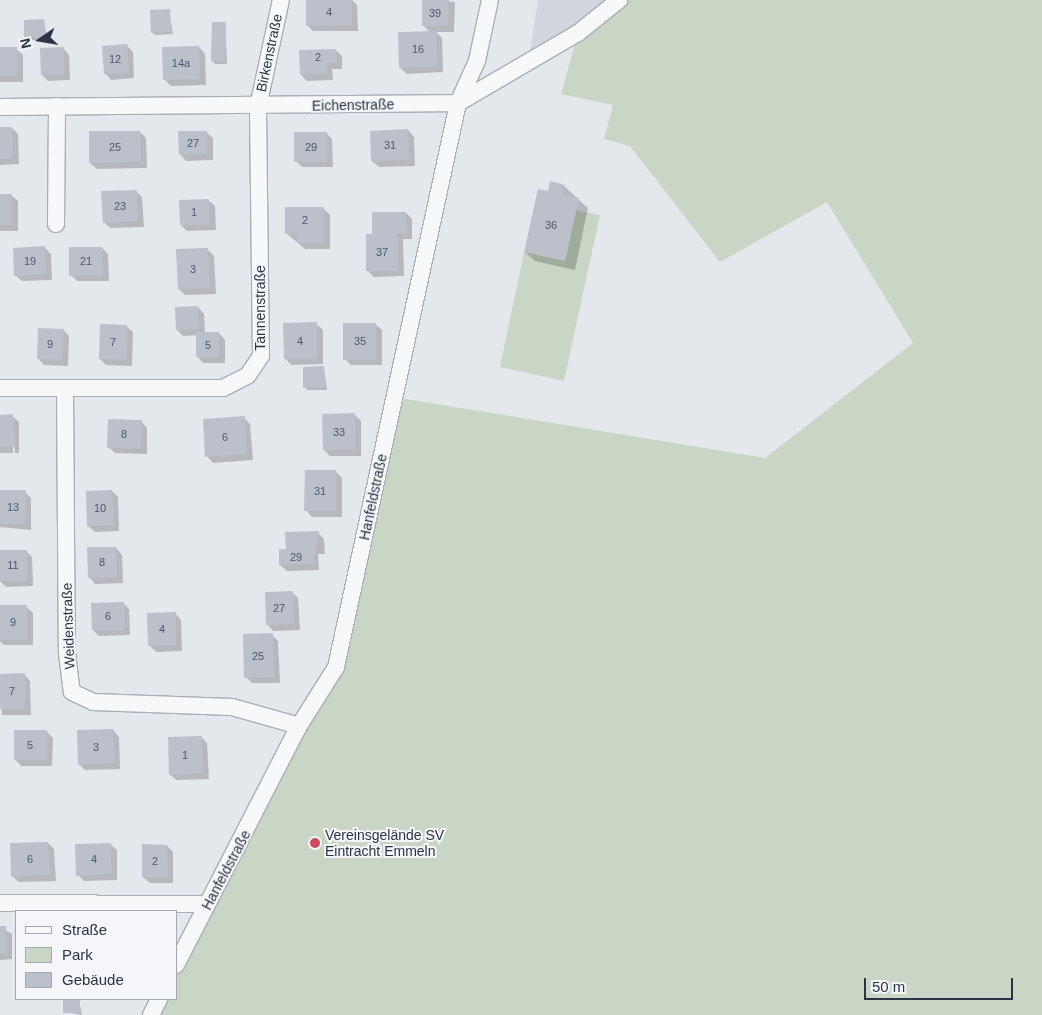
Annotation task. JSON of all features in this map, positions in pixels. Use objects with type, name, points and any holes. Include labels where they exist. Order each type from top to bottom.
[{"type":"street","name":"Birkenstraße","points":[[258,107],[280,0]]},
{"type":"street","name":"Hanfeldstraße","points":[[178,961],[299,726],[336,667],[458,103],[477,62],[490,0]]},
{"type":"street","name":"Eichenstraße","points":[[0,107],[258,107],[458,103],[578,33],[619,0]]},
{"type":"street","points":[[56,224],[57,106]]},
{"type":"street","name":"Tannenstraße","points":[[0,388],[223,388],[248,375],[261,356],[258,107]]},
{"type":"street","name":"Weidenstraße","points":[[65,388],[67,653],[72,692],[93,702],[232,707],[299,726]]},
{"type":"street","points":[[0,903],[207,904]]},
{"type":"street","points":[[151,1015],[158,1000]]},
{"type":"shaded area","points":[[538,0],[619,0],[528,64]]},
{"type":"green space","points":[[619,0],[1042,0],[1042,1015],[151,1015],[158,1000],[178,1000],[178,961],[336,667],[394,397],[765,458],[913,343],[827,202],[720,262],[630,146],[604,139],[613,105],[561,94],[578,33]]},
{"type":"green space","points":[[576,210],[600,215],[564,381],[500,367],[524,252],[565,261]]},
{"type":"building","points":[[306,0],[352,0],[352,25],[306,26]]},
{"type":"building","points":[[422,0],[449,0],[448,26],[422,26]]},
{"type":"building","points":[[170,9],[171,32],[151,33],[150,10]]},
{"type":"building","points":[[44,19],[45,37],[24,38],[24,20]]},
{"type":"building","points":[[212,22],[226,22],[225,62],[211,61]]},
{"type":"building","points":[[436,31],[438,67],[399,68],[398,32]]},
{"type":"building","points":[[127,44],[129,73],[104,74],[102,46]]},
{"type":"building","points":[[199,46],[200,79],[163,80],[162,47]]},
{"type":"building","points":[[0,47],[17,47],[17,76],[0,76]]},
{"type":"building","points":[[64,47],[64,75],[41,75],[40,48]]},
{"type":"building","points":[[336,49],[337,63],[327,63],[327,74],[300,75],[299,50]]},
{"type":"building","points":[[0,127],[12,127],[13,158],[0,159]]},
{"type":"building","points":[[408,129],[409,160],[371,161],[370,131]]},
{"type":"building","points":[[89,131],[140,131],[141,162],[89,163]]},
{"type":"building","points":[[178,131],[207,131],[207,154],[179,155]]},
{"type":"building","points":[[294,132],[327,132],[327,162],[294,162]]},
{"type":"building","points":[[550,181],[565,185],[563,194],[579,198],[565,261],[524,252],[538,189],[548,191]]},
{"type":"building","points":[[137,190],[138,221],[103,223],[101,191]]},
{"type":"building","points":[[0,194],[12,194],[12,225],[0,225]]},
{"type":"building","points":[[209,199],[210,225],[180,225],[179,200]]},
{"type":"building","points":[[285,207],[324,207],[324,243],[297,243],[297,233],[285,234]]},
{"type":"building","points":[[372,212],[406,212],[407,233],[398,233],[398,271],[366,271],[366,234],[372,234]]},
{"type":"building","points":[[45,246],[46,274],[14,276],[13,248]]},
{"type":"building","points":[[69,247],[102,247],[103,275],[69,276]]},
{"type":"building","points":[[208,248],[210,288],[178,289],[176,249]]},
{"type":"building","points":[[198,306],[199,329],[176,330],[175,307]]},
{"type":"building","points":[[317,322],[317,358],[284,359],[283,323]]},
{"type":"building","points":[[343,323],[376,323],[376,360],[343,360]]},
{"type":"building","points":[[100,324],[127,325],[126,360],[99,359]]},
{"type":"building","points":[[38,328],[64,329],[62,360],[37,359]]},
{"type":"building","points":[[196,332],[219,332],[219,357],[196,357]]},
{"type":"building","points":[[324,366],[325,387],[303,388],[303,367]]},
{"type":"building","points":[[355,413],[356,450],[323,450],[322,414]]},
{"type":"building","points":[[13,414],[14,447],[0,447],[0,415]]},
{"type":"building","points":[[245,416],[247,454],[205,457],[203,419]]},
{"type":"building","points":[[108,419],[142,420],[141,449],[107,448]]},
{"type":"building","points":[[305,470],[336,470],[336,511],[304,511]]},
{"type":"building","points":[[0,490],[26,490],[25,524],[0,524]]},
{"type":"building","points":[[112,490],[114,525],[87,526],[86,491]]},
{"type":"building","points":[[319,531],[313,564],[279,565],[279,549],[286,549],[285,532]]},
{"type":"building","points":[[87,547],[116,547],[117,577],[88,578]]},
{"type":"building","points":[[0,550],[27,550],[27,581],[0,581]]},
{"type":"building","points":[[293,591],[294,624],[266,625],[265,592]]},
{"type":"building","points":[[124,602],[125,630],[92,630],[91,603]]},
{"type":"building","points":[[0,605],[27,605],[27,640],[0,640]]},
{"type":"building","points":[[176,612],[176,645],[148,646],[147,613]]},
{"type":"building","points":[[273,633],[274,677],[244,678],[243,634]]},
{"type":"building","points":[[25,673],[25,709],[0,709],[0,674]]},
{"type":"building","points":[[113,729],[115,763],[78,765],[77,730]]},
{"type":"building","points":[[14,730],[47,730],[47,760],[14,760]]},
{"type":"building","points":[[202,736],[203,773],[169,775],[168,737]]},
{"type":"building","points":[[48,842],[50,875],[11,877],[10,843]]},
{"type":"building","points":[[111,843],[112,874],[76,876],[75,844]]},
{"type":"building","points":[[142,844],[167,845],[168,877],[142,877]]},
{"type":"building","points":[[0,926],[6,926],[7,954],[0,954]]},
{"type":"building","points":[[63,1000],[80,1000],[80,1013],[63,1013]]},
{"type":"place","name":"Vereinsgelände SV Eintracht Emmeln","points":[[315,843]]}]
